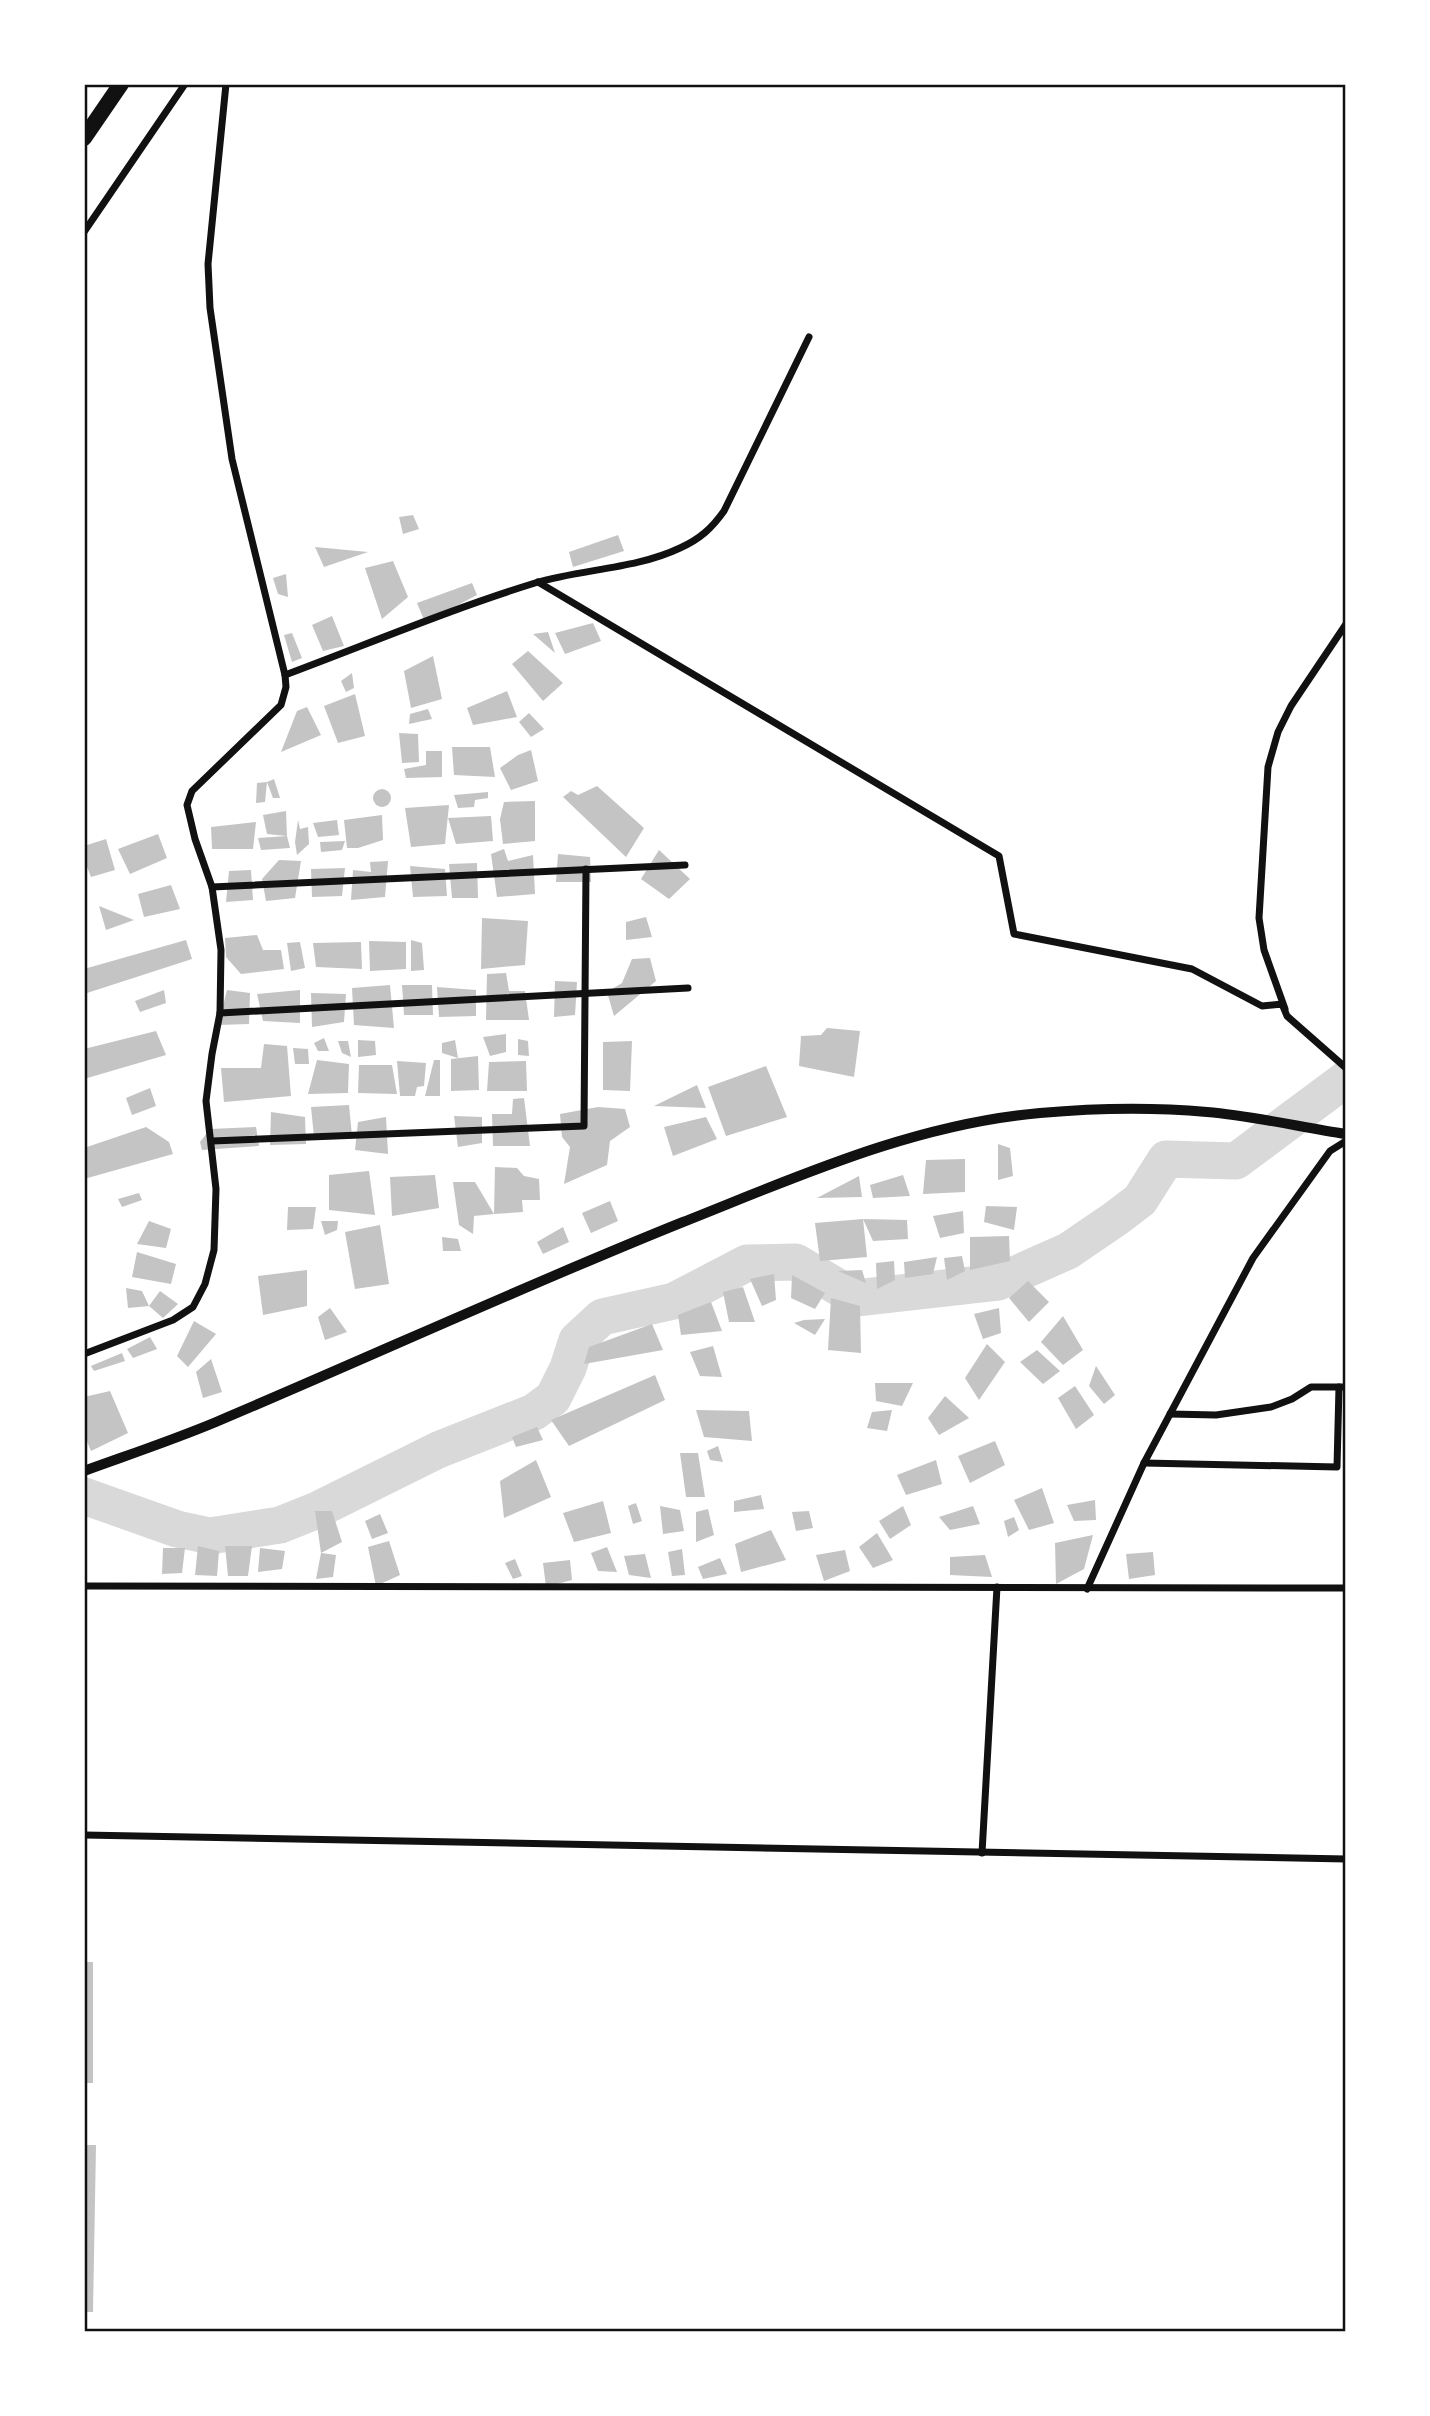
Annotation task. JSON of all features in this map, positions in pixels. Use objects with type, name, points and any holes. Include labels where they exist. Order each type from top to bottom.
[{"type":"highway","points":[[84,138],[121,84]]},
{"type":"street","points":[[84,232],[185,84]]},
{"type":"street","points":[[84,1354],[173,1320],[193,1307],[205,1284],[214,1250],[216,1189],[206,1101],[220,1013],[221,950],[212,887],[187,806],[192,791],[281,705],[286,687],[232,459],[210,308],[208,264],[226,84]]},
{"type":"street","points":[[285,675],[471,604],[538,582],[660,556],[682,548],[710,531],[724,511],[809,337]]},
{"type":"street","points":[[538,582],[999,856],[1014,934],[1192,969],[1262,1006],[1282,1004],[1287,1016],[1346,1068]]},
{"type":"street","points":[[1287,1016],[1264,950],[1259,918],[1268,767],[1278,732],[1291,706],[1346,624]]},
{"type":"street","points":[[212,887],[685,865]]},
{"type":"street","points":[[212,1141],[584,1126],[586,869]]},
{"type":"street","points":[[220,1013],[688,988]]},
{"type":"street","points":[[84,1471],[213,1424],[403,1339],[659,1232],[838,1160],[915,1136],[979,1121],[1040,1113],[1149,1109],[1209,1112],[1346,1134]]},
{"type":"street","points":[[1087,1589],[1144,1464],[1253,1258],[1330,1151],[1346,1141]]},
{"type":"street","points":[[1144,1464],[1337,1467],[1342,1387],[1311,1387],[1270,1408],[1216,1415],[1170,1414]]},
{"type":"street","points":[[84,1586],[1346,1588]]},
{"type":"street","points":[[982,1853],[997,1587]]},
{"type":"street","points":[[84,1835],[1346,1859]]},
{"type":"building","points":[[413,515],[419,529],[403,534],[399,517]]},
{"type":"building","points":[[618,535],[624,551],[573,567],[569,552]]},
{"type":"building","points":[[315,547],[368,552],[324,567]]},
{"type":"building","points":[[393,561],[408,597],[382,619],[365,568]]},
{"type":"building","points":[[286,574],[288,597],[278,594],[273,578]]},
{"type":"building","points":[[472,583],[477,595],[425,622],[417,603]]},
{"type":"building","points":[[332,616],[344,646],[323,651],[312,625]]},
{"type":"building","points":[[593,623],[601,641],[565,654],[555,633]]},
{"type":"building","points":[[548,632],[555,653],[533,634]]},
{"type":"building","points":[[292,633],[302,658],[292,662],[284,635]]},
{"type":"building","points":[[528,651],[563,683],[543,701],[512,664]]},
{"type":"building","points":[[433,656],[442,699],[411,708],[404,671]]},
{"type":"building","points":[[352,673],[354,688],[346,692],[341,681]]},
{"type":"building","points":[[507,691],[517,717],[473,725],[467,708]]},
{"type":"building","points":[[355,694],[365,736],[338,743],[324,706]]},
{"type":"building","points":[[307,707],[321,735],[281,752],[297,711]]},
{"type":"building","points":[[428,709],[432,719],[409,724],[410,714]]},
{"type":"building","points":[[529,713],[544,729],[531,737],[519,722]]},
{"type":"building","points":[[399,733],[418,734],[419,762],[402,763]]},
{"type":"building","points":[[452,747],[490,747],[495,777],[454,775]]},
{"type":"building","points":[[531,750],[538,781],[511,790],[500,768],[518,755]]},
{"type":"building","points":[[426,751],[442,751],[442,777],[406,778],[404,769],[426,765]]},
{"type":"building","points":[[274,779],[280,798],[273,798],[267,782]]},
{"type":"building","points":[[267,782],[265,802],[256,803],[257,783]]},
{"type":"building","points":[[597,786],[644,828],[626,857],[563,797],[571,791],[578,795]]},
{"type":"building","points":[[382,789],[388,792],[391,798],[388,804],[382,807],[376,804],[373,798],[376,792]]},
{"type":"building","points":[[488,792],[488,798],[475,800],[474,807],[458,808],[454,795]]},
{"type":"building","points":[[535,801],[535,841],[503,844],[500,819],[504,802]]},
{"type":"building","points":[[449,805],[445,844],[411,847],[405,808]]},
{"type":"building","points":[[286,811],[287,836],[267,834],[263,815]]},
{"type":"building","points":[[382,815],[383,840],[358,848],[347,848],[344,820]]},
{"type":"building","points":[[491,816],[493,841],[456,844],[448,818]]},
{"type":"building","points":[[298,820],[300,829],[308,827],[309,844],[297,855],[295,842]]},
{"type":"building","points":[[337,820],[339,835],[318,837],[313,823]]},
{"type":"building","points":[[256,822],[253,849],[212,849],[211,827]]},
{"type":"building","points":[[158,834],[167,858],[130,874],[118,849]]},
{"type":"building","points":[[287,836],[290,848],[261,850],[258,838]]},
{"type":"building","points":[[106,839],[115,870],[91,877],[84,859],[84,846]]},
{"type":"building","points":[[345,841],[342,850],[321,852],[320,842]]},
{"type":"building","points":[[504,849],[508,861],[533,855],[535,894],[497,897],[491,854]]},
{"type":"building","points":[[659,850],[690,879],[669,899],[641,879]]},
{"type":"building","points":[[558,854],[590,857],[591,882],[556,882]]},
{"type":"building","points":[[279,860],[301,861],[295,898],[266,901],[262,879]]},
{"type":"building","points":[[388,861],[385,897],[351,900],[353,870],[371,872],[370,862]]},
{"type":"building","points":[[477,863],[478,898],[452,898],[449,864]]},
{"type":"building","points":[[410,866],[445,869],[447,896],[413,897]]},
{"type":"building","points":[[345,868],[342,896],[312,897],[311,869]]},
{"type":"building","points":[[251,870],[253,900],[226,902],[229,871]]},
{"type":"building","points":[[171,885],[180,909],[144,917],[138,894]]},
{"type":"building","points":[[99,906],[134,920],[106,930]]},
{"type":"building","points":[[646,917],[652,937],[626,940],[626,922]]},
{"type":"building","points":[[482,918],[528,921],[525,965],[481,969]]},
{"type":"building","points":[[257,935],[263,950],[281,950],[284,969],[241,974],[226,957],[225,938]]},
{"type":"building","points":[[186,940],[192,959],[84,994],[84,969]]},
{"type":"building","points":[[411,940],[422,943],[424,970],[411,971]]},
{"type":"building","points":[[369,941],[406,942],[406,969],[370,971]]},
{"type":"building","points":[[300,942],[305,968],[291,971],[287,943]]},
{"type":"building","points":[[361,942],[362,969],[316,967],[313,943]]},
{"type":"building","points":[[650,958],[656,981],[614,1016],[607,992],[622,983],[632,959]]},
{"type":"building","points":[[506,973],[509,991],[525,991],[529,1020],[486,1020],[487,974]]},
{"type":"building","points":[[555,981],[577,982],[575,1015],[554,1017]]},
{"type":"building","points":[[390,985],[394,1028],[354,1025],[352,988]]},
{"type":"building","points":[[402,985],[432,985],[433,1015],[404,1015]]},
{"type":"building","points":[[437,987],[476,990],[476,1016],[439,1017]]},
{"type":"building","points":[[164,990],[166,1003],[140,1012],[135,1001]]},
{"type":"building","points":[[227,990],[250,993],[249,1024],[218,1025]]},
{"type":"building","points":[[300,990],[300,1023],[263,1021],[257,994]]},
{"type":"building","points":[[311,993],[346,994],[344,1022],[312,1027]]},
{"type":"building","points":[[827,1028],[860,1031],[854,1077],[799,1066],[801,1036],[821,1035]]},
{"type":"building","points":[[156,1031],[166,1055],[84,1079],[84,1049]]},
{"type":"building","points":[[506,1034],[506,1052],[490,1056],[483,1037]]},
{"type":"building","points":[[324,1038],[329,1051],[318,1051],[314,1043]]},
{"type":"building","points":[[518,1039],[528,1041],[529,1056],[518,1055]]},
{"type":"building","points":[[358,1040],[375,1041],[376,1055],[358,1057]]},
{"type":"building","points":[[455,1040],[458,1058],[442,1053],[442,1043]]},
{"type":"building","points":[[338,1041],[348,1041],[351,1057],[342,1053]]},
{"type":"building","points":[[632,1041],[630,1091],[603,1090],[603,1042]]},
{"type":"building","points":[[264,1044],[287,1046],[291,1096],[224,1102],[221,1068],[261,1068]]},
{"type":"building","points":[[293,1048],[308,1049],[309,1064],[295,1064]]},
{"type":"building","points":[[478,1056],[479,1090],[451,1091],[451,1059]]},
{"type":"building","points":[[317,1060],[349,1064],[348,1093],[308,1094]]},
{"type":"building","points":[[434,1060],[440,1060],[440,1096],[425,1096]]},
{"type":"building","points":[[397,1061],[426,1063],[424,1086],[417,1087],[415,1096],[400,1096]]},
{"type":"building","points":[[526,1061],[527,1091],[487,1091],[489,1062]]},
{"type":"building","points":[[359,1065],[392,1065],[397,1094],[358,1093]]},
{"type":"building","points":[[766,1066],[787,1117],[726,1136],[708,1087]]},
{"type":"building","points":[[697,1085],[706,1108],[654,1106]]},
{"type":"building","points":[[150,1088],[156,1106],[132,1115],[126,1098]]},
{"type":"building","points":[[524,1098],[530,1146],[493,1146],[492,1114],[512,1114],[513,1099]]},
{"type":"building","points":[[349,1105],[352,1136],[314,1137],[311,1107]]},
{"type":"building","points":[[598,1107],[625,1109],[630,1127],[610,1141],[607,1165],[564,1184],[570,1147],[562,1137],[560,1114]]},
{"type":"building","points":[[271,1112],[305,1117],[306,1144],[270,1145]]},
{"type":"building","points":[[454,1116],[482,1117],[482,1143],[458,1147]]},
{"type":"building","points":[[386,1117],[388,1154],[355,1150],[358,1122]]},
{"type":"building","points":[[706,1117],[717,1139],[673,1156],[664,1127]]},
{"type":"building","points":[[146,1127],[169,1142],[173,1154],[84,1179],[84,1148]]},
{"type":"building","points":[[256,1127],[259,1146],[202,1150],[200,1142],[210,1129]]},
{"type":"building","points":[[998,1144],[1010,1148],[1013,1176],[998,1180]]},
{"type":"building","points":[[965,1159],[965,1192],[923,1194],[926,1160]]},
{"type":"building","points":[[495,1167],[517,1168],[524,1176],[539,1179],[540,1200],[522,1200],[523,1212],[494,1214]]},
{"type":"building","points":[[369,1171],[375,1215],[329,1210],[329,1175]]},
{"type":"building","points":[[435,1175],[439,1208],[392,1216],[390,1177]]},
{"type":"building","points":[[903,1175],[910,1196],[873,1198],[870,1185]]},
{"type":"building","points":[[859,1176],[862,1197],[817,1198]]},
{"type":"building","points":[[453,1182],[475,1182],[494,1214],[474,1216],[473,1234],[459,1225]]},
{"type":"building","points":[[139,1193],[142,1200],[122,1207],[118,1199]]},
{"type":"building","points":[[610,1201],[618,1221],[591,1233],[582,1213]]},
{"type":"building","points":[[986,1206],[1017,1207],[1014,1230],[984,1222]]},
{"type":"building","points":[[288,1207],[316,1207],[313,1229],[287,1230]]},
{"type":"building","points":[[963,1211],[964,1233],[940,1238],[933,1216]]},
{"type":"building","points":[[863,1219],[907,1220],[908,1239],[873,1241]]},
{"type":"building","points":[[863,1219],[867,1257],[820,1261],[815,1223]]},
{"type":"building","points":[[149,1221],[171,1229],[166,1248],[137,1244]]},
{"type":"building","points":[[321,1221],[338,1221],[337,1230],[325,1235]]},
{"type":"building","points":[[380,1225],[389,1284],[355,1289],[345,1232]]},
{"type":"building","points":[[563,1227],[569,1242],[543,1254],[537,1242]]},
{"type":"building","points":[[1009,1236],[1010,1261],[970,1270],[970,1237]]},
{"type":"building","points":[[442,1237],[458,1239],[461,1251],[443,1251]]},
{"type":"building","points":[[137,1252],[176,1264],[171,1284],[132,1277]]},
{"type":"building","points":[[962,1256],[965,1271],[947,1280],[944,1258]]},
{"type":"building","points":[[937,1257],[933,1274],[905,1278],[904,1262]]},
{"type":"building","points":[[894,1261],[895,1280],[877,1289],[876,1263]]},
{"type":"building","points":[[307,1270],[307,1306],[263,1315],[258,1276]]},
{"type":"building","points":[[862,1270],[866,1283],[838,1271]]},
{"type":"building","points":[[774,1274],[776,1300],[762,1306],[750,1279]]},
{"type":"building","points":[[792,1275],[825,1293],[815,1309],[791,1298]]},
{"type":"building","points":[[1028,1281],[1049,1302],[1029,1322],[1009,1298]]},
{"type":"building","points":[[743,1287],[755,1322],[729,1322],[723,1292]]},
{"type":"building","points":[[126,1288],[142,1291],[149,1306],[128,1308]]},
{"type":"building","points":[[160,1291],[178,1304],[163,1318],[149,1306]]},
{"type":"building","points":[[831,1298],[860,1306],[861,1353],[828,1350]]},
{"type":"building","points":[[711,1302],[722,1331],[681,1335],[678,1315]]},
{"type":"building","points":[[330,1308],[347,1332],[325,1340],[318,1317]]},
{"type":"building","points":[[999,1308],[1001,1333],[983,1339],[974,1314]]},
{"type":"building","points":[[1063,1316],[1083,1350],[1063,1365],[1041,1342]]},
{"type":"building","points":[[825,1319],[815,1335],[794,1323],[804,1320]]},
{"type":"building","points":[[194,1321],[216,1334],[188,1367],[177,1356]]},
{"type":"building","points":[[652,1324],[663,1350],[584,1364],[589,1347]]},
{"type":"building","points":[[150,1337],[157,1349],[133,1358],[127,1349]]},
{"type":"building","points":[[987,1344],[1005,1362],[979,1400],[965,1378]]},
{"type":"building","points":[[713,1346],[722,1377],[700,1376],[690,1352]]},
{"type":"building","points":[[1037,1350],[1060,1371],[1043,1384],[1020,1362]]},
{"type":"building","points":[[122,1353],[125,1361],[94,1371],[91,1366]]},
{"type":"building","points":[[211,1359],[222,1392],[203,1398],[196,1372]]},
{"type":"building","points":[[1096,1366],[1115,1395],[1104,1404],[1089,1386]]},
{"type":"building","points":[[655,1375],[665,1400],[569,1446],[551,1420]]},
{"type":"building","points":[[875,1383],[913,1383],[902,1406],[876,1401]]},
{"type":"building","points":[[1075,1386],[1094,1415],[1076,1429],[1058,1398]]},
{"type":"building","points":[[110,1391],[128,1433],[91,1451],[84,1434],[84,1397]]},
{"type":"building","points":[[945,1396],[969,1418],[939,1435],[928,1418]]},
{"type":"building","points":[[696,1410],[749,1411],[752,1441],[704,1437]]},
{"type":"building","points":[[892,1410],[887,1431],[867,1428],[872,1412]]},
{"type":"building","points":[[537,1427],[543,1440],[516,1447],[512,1437]]},
{"type":"building","points":[[995,1441],[1005,1465],[970,1483],[958,1456]]},
{"type":"building","points":[[718,1446],[723,1462],[710,1460],[707,1451]]},
{"type":"building","points":[[680,1453],[698,1453],[705,1497],[686,1497]]},
{"type":"building","points":[[536,1460],[551,1497],[504,1518],[500,1481]]},
{"type":"building","points":[[936,1460],[942,1484],[906,1495],[897,1475]]},
{"type":"building","points":[[1042,1488],[1054,1523],[1029,1530],[1014,1500]]},
{"type":"building","points":[[761,1495],[764,1509],[734,1512],[734,1501]]},
{"type":"building","points":[[1095,1500],[1096,1520],[1074,1521],[1067,1505]]},
{"type":"building","points":[[603,1501],[611,1533],[574,1542],[563,1513]]},
{"type":"building","points":[[636,1503],[642,1521],[633,1524],[628,1506]]},
{"type":"building","points":[[660,1506],[680,1510],[684,1531],[663,1534]]},
{"type":"building","points":[[903,1506],[911,1525],[890,1539],[879,1521]]},
{"type":"building","points":[[973,1506],[980,1524],[950,1530],[939,1517]]},
{"type":"building","points":[[708,1509],[714,1535],[696,1542],[696,1512]]},
{"type":"building","points":[[315,1511],[332,1511],[342,1542],[321,1553]]},
{"type":"building","points":[[809,1511],[813,1528],[796,1531],[792,1512]]},
{"type":"building","points":[[380,1514],[388,1533],[372,1539],[365,1521]]},
{"type":"building","points":[[1014,1517],[1019,1530],[1008,1537],[1004,1521]]},
{"type":"building","points":[[771,1530],[786,1560],[741,1572],[735,1544]]},
{"type":"building","points":[[877,1533],[893,1560],[873,1568],[859,1547]]},
{"type":"building","points":[[1093,1535],[1084,1569],[1056,1584],[1055,1543]]},
{"type":"building","points":[[389,1541],[400,1575],[376,1586],[368,1547]]},
{"type":"building","points":[[198,1546],[219,1551],[217,1576],[195,1575]]},
{"type":"building","points":[[225,1546],[252,1546],[248,1576],[228,1576]]},
{"type":"building","points":[[607,1547],[617,1572],[598,1571],[591,1553]]},
{"type":"building","points":[[163,1548],[185,1548],[182,1573],[162,1574]]},
{"type":"building","points":[[260,1548],[285,1551],[282,1569],[258,1572]]},
{"type":"building","points":[[682,1549],[685,1575],[672,1576],[668,1552]]},
{"type":"building","points":[[845,1550],[850,1571],[824,1581],[816,1555]]},
{"type":"building","points":[[1153,1552],[1155,1575],[1129,1579],[1126,1554]]},
{"type":"building","points":[[321,1553],[336,1555],[333,1577],[316,1579]]},
{"type":"building","points":[[645,1554],[651,1578],[629,1575],[624,1556]]},
{"type":"building","points":[[985,1555],[992,1577],[950,1575],[950,1557]]},
{"type":"building","points":[[720,1558],[727,1574],[703,1579],[698,1567]]},
{"type":"building","points":[[515,1559],[522,1576],[513,1579],[505,1563]]},
{"type":"building","points":[[570,1560],[572,1580],[546,1587],[543,1563]]},
{"type":"building","points":[[84,1962],[93,1962],[93,2083],[84,2083]]},
{"type":"building","points":[[84,2145],[96,2145],[93,2312],[84,2312]]},
{"type":"waterway","points":[[84,1496],[177,1529],[210,1536],[280,1525],[315,1511],[438,1450],[534,1412],[553,1398],[568,1368],[577,1340],[602,1317],[674,1301],[747,1263],[796,1262],[856,1298],[998,1282],[1068,1251],[1115,1219],[1140,1200],[1166,1159],[1236,1161],[1346,1079]]}]
